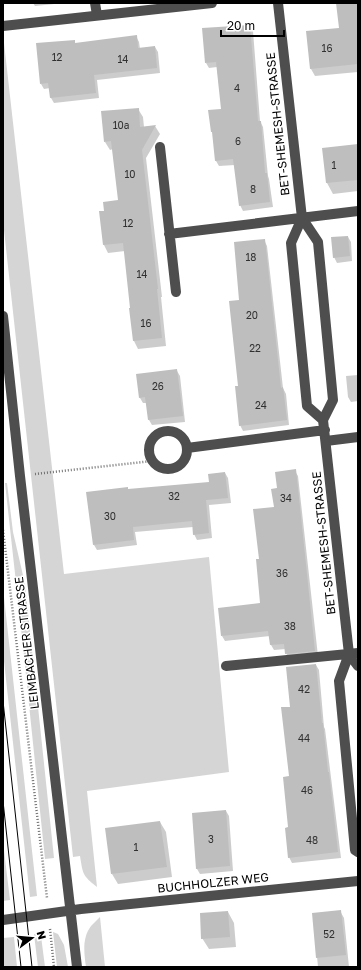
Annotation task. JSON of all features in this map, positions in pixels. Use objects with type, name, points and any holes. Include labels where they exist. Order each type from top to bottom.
[{"type":"street","points":[[96,3],[97,15]]},
{"type":"street","points":[[3,26],[208,3]]},
{"type":"street","name":"BET-SHEMESH-STRASSE","points":[[278,3],[302,218],[318,242],[333,400],[324,425],[353,653],[339,680],[355,850],[358,852]]},
{"type":"street","points":[[160,147],[176,292]]},
{"type":"street","points":[[169,234],[358,212]]},
{"type":"street","points":[[302,218],[291,243],[307,406],[324,425]]},
{"type":"street","name":"LEIMBACHER STRASSE","points":[[3,316],[77,967]]},
{"type":"street","points":[[187,448],[324,425]]},
{"type":"street","points":[[163,431],[170,431],[181,436],[187,448],[184,460],[180,465],[175,468],[162,469],[152,462],[148,450],[153,438],[163,431]]},
{"type":"street","points":[[326,441],[358,437]]},
{"type":"street","points":[[226,666],[353,653],[358,666]]},
{"type":"street","name":"BUCHHOLZER WEG","points":[[3,920],[71,910],[358,881]]},
{"type":"path","points":[[20,476],[152,462]]},
{"type":"path","points":[[3,530],[54,967]]},
{"type":"shaded area","points":[[3,34],[64,574],[209,557],[229,772],[87,791],[97,887],[88,880],[84,874],[80,856],[73,857],[3,221]]},
{"type":"shaded area","points":[[5,483],[7,483],[13,532],[25,584],[54,858],[45,859]]},
{"type":"shaded area","points":[[3,588],[37,896],[30,897],[3,652]]},
{"type":"shaded area","points":[[3,842],[10,900],[3,901]]},
{"type":"shaded area","points":[[100,917],[105,967],[86,967],[84,951],[86,936],[91,926]]},
{"type":"shaded area","points":[[53,932],[58,934],[64,945],[68,967],[57,967]]},
{"type":"shaded area","points":[[34,934],[41,936],[45,967],[38,967]]},
{"type":"shaded area","points":[[14,937],[17,967],[3,967],[3,938]]},
{"type":"building","points":[[336,3],[357,3],[358,64],[310,69],[306,31],[339,28]]},
{"type":"building","points":[[250,25],[258,121],[261,121],[265,173],[267,173],[270,202],[239,206],[233,159],[215,161],[208,110],[221,109],[216,62],[205,63],[202,28]]},
{"type":"building","points":[[137,35],[138,48],[155,46],[157,68],[94,75],[96,93],[50,98],[48,83],[40,84],[36,43],[75,40],[75,43]]},
{"type":"building","points":[[139,108],[140,127],[156,125],[142,150],[158,289],[162,338],[133,341],[123,243],[103,245],[99,211],[104,211],[103,202],[118,200],[111,141],[104,142],[101,111]]},
{"type":"building","points":[[358,144],[358,180],[326,183],[322,148]]},
{"type":"building","points":[[348,236],[350,256],[333,258],[331,237]]},
{"type":"building","points":[[265,239],[281,388],[283,387],[287,420],[239,426],[235,386],[238,386],[229,301],[239,300],[234,242]]},
{"type":"building","points":[[177,369],[183,416],[148,420],[145,397],[139,398],[136,374]]},
{"type":"building","points":[[296,469],[315,651],[285,654],[284,644],[270,645],[268,631],[221,636],[218,608],[260,603],[256,559],[259,559],[253,509],[274,507],[271,489],[277,488],[275,472]]},
{"type":"building","points":[[225,472],[228,498],[206,500],[209,533],[193,535],[192,521],[133,527],[134,540],[93,545],[86,492],[128,487],[128,489],[209,482],[208,474]]},
{"type":"building","points":[[316,664],[338,852],[288,858],[285,828],[288,827],[283,777],[289,776],[281,707],[290,707],[286,667]]},
{"type":"building","points":[[226,810],[230,866],[196,869],[192,813]]},
{"type":"building","points":[[160,821],[167,867],[111,874],[105,828]]},
{"type":"building","points":[[341,910],[346,955],[316,958],[312,913]]},
{"type":"building","points":[[228,911],[230,937],[201,939],[200,913]]},
{"type":"tram line","points":[[3,701],[32,967]]},
{"type":"tram line","points":[[3,801],[21,967]]}]
